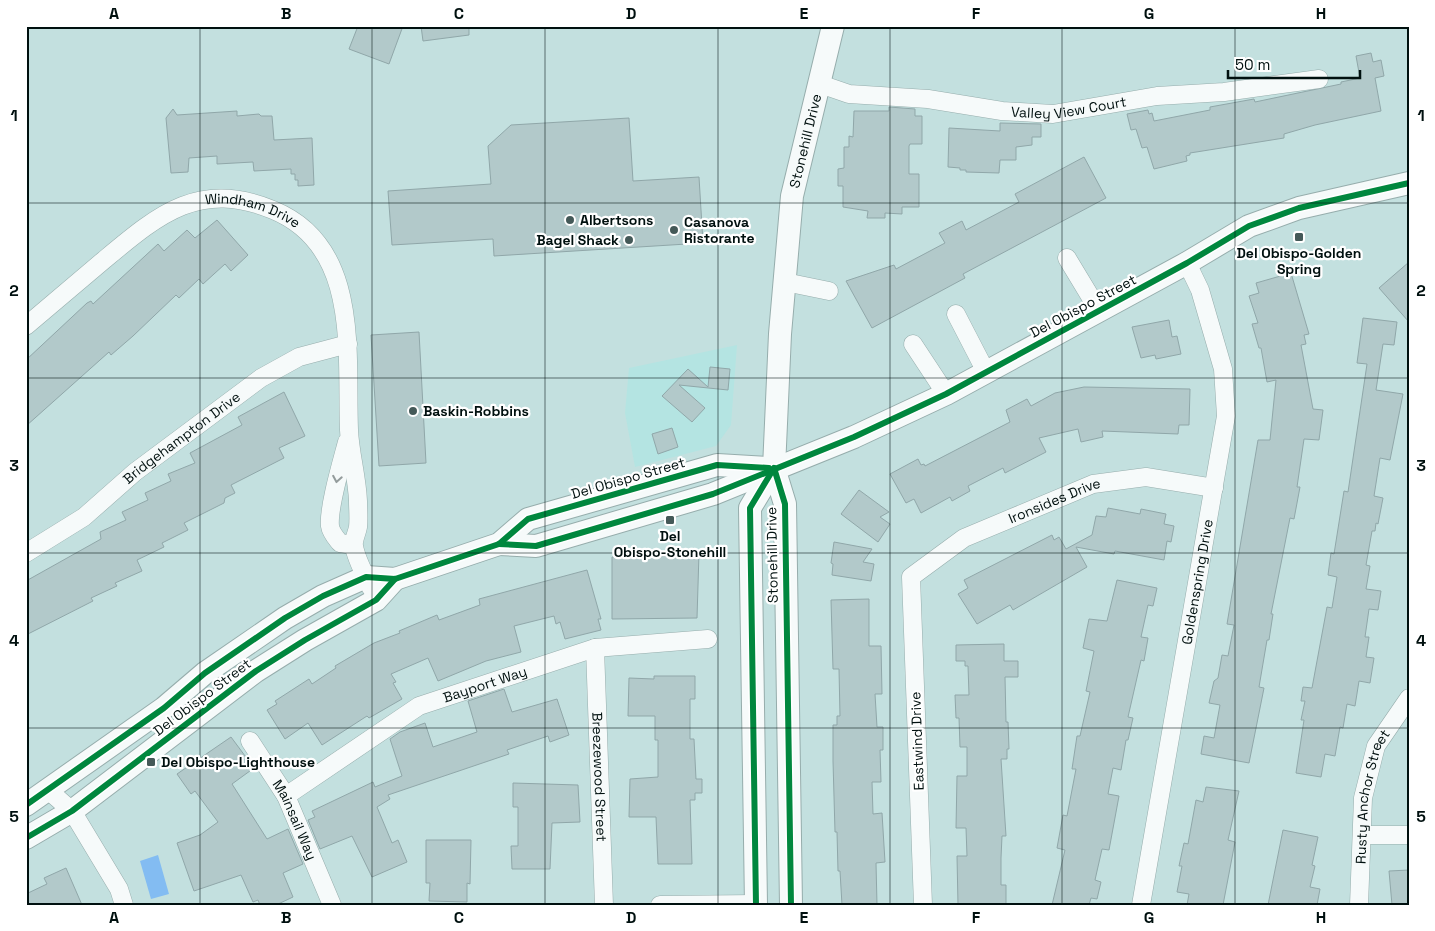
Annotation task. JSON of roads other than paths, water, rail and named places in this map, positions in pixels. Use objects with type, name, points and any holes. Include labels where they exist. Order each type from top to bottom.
[{"type":"main road","name":"Stonehill Drive","points":[[791,905],[785,504],[774,468],[792,196],[833,26]]},
{"type":"main road","name":"Del Obispo Street","points":[[26,805],[164,708],[205,674],[285,618],[323,596],[366,577],[395,579],[499,544],[536,546],[713,494],[854,437],[946,394],[1258,223],[1299,208],[1409,183]]},
{"type":"main road","name":"Stonehill Drive","points":[[757,904],[750,508],[774,468]]},
{"type":"main road","name":"Del Obispo Street","points":[[26,838],[72,811],[256,672],[376,600],[395,579]]},
{"type":"street","name":"Valley View Court","points":[[820,84],[850,94],[928,98],[1002,111],[1053,114],[1157,96],[1224,92],[1319,78]]},
{"type":"street","name":"Windham Drive","points":[[26,326],[161,215],[181,206],[220,199],[241,200],[281,213],[301,226],[318,244],[331,265],[340,288],[345,312],[348,344],[350,432],[358,497],[358,527],[353,544],[340,543],[333,535],[330,526],[338,476],[350,432]]},
{"type":"street","points":[[1067,258],[1099,311]]},
{"type":"street","name":"Goldenspring Drive","points":[[1141,905],[1226,416],[1223,369],[1200,290],[1187,263]]},
{"type":"street","points":[[785,282],[829,292]]},
{"type":"street","points":[[956,314],[986,372]]},
{"type":"street","name":"Bridgehampton Drive","points":[[26,553],[84,517],[135,472],[261,378],[299,357],[348,344]]},
{"type":"street","points":[[913,344],[946,394]]},
{"type":"street","name":"Ironsides Drive","points":[[910,577],[964,538],[1093,484],[1146,477],[1214,488]]},
{"type":"street","points":[[353,544],[376,600]]},
{"type":"street","name":"Eastwind Drive","points":[[910,577],[923,905]]},
{"type":"street","name":"Bayport Way","points":[[286,796],[419,706],[595,648],[708,639]]},
{"type":"street","name":"Breezewood Street","points":[[595,648],[604,905]]},
{"type":"street","name":"Rusty Anchor Street","points":[[1359,905],[1363,798],[1376,746],[1409,698]]},
{"type":"street","name":"Mainsail Way","points":[[250,741],[286,796],[332,905]]},
{"type":"street","points":[[48,790],[72,811],[119,889],[124,905]]},
{"type":"street","points":[[1362,835],[1409,835]]},
{"type":"street","points":[[660,905],[757,904]]},
{"type":"water","points":[[158,855],[169,894],[151,899],[140,861]]},
{"type":"place","name":"Albertsons","points":[[570,220]]},
{"type":"place","name":"Casanova Ristorante","points":[[674,230]]},
{"type":"place","name":"Del Obispo-Golden Spring","points":[[1299,237]]},
{"type":"place","name":"Bagel Shack","points":[[629,240]]},
{"type":"place","name":"Baskin-Robbins","points":[[413,411]]},
{"type":"place","name":"Del Obispo-Stonehill","points":[[670,520]]},
{"type":"place","name":"Del Obispo-Lighthouse","points":[[151,762]]}]
